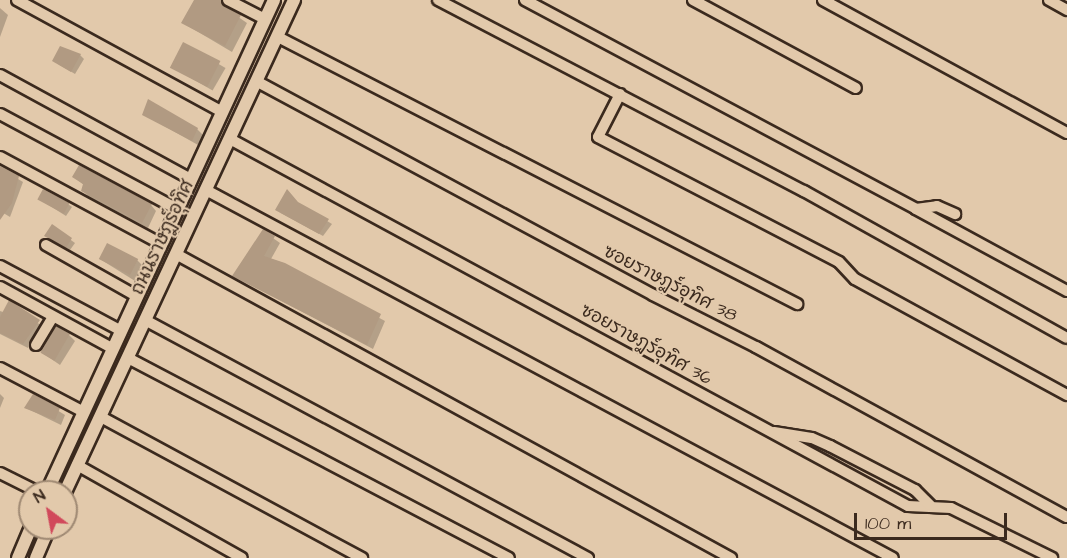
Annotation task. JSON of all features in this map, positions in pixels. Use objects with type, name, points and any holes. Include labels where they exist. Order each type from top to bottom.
[{"type":"main road","name":"ถนนราษฎร์อุทิศ","points":[[52,480],[82,411],[274,0]]},
{"type":"main road","name":"ถนนราษฎร์อุทิศ","points":[[70,480],[294,0]]},
{"type":"main road","points":[[54,476],[59,480]]},
{"type":"main road","points":[[18,558],[26,540]]},
{"type":"main road","points":[[36,558],[44,540]]},
{"type":"street","points":[[17,0],[222,112]]},
{"type":"street","points":[[228,0],[265,19]]},
{"type":"street","points":[[438,0],[620,94],[1067,338]]},
{"type":"street","points":[[525,0],[1067,291]]},
{"type":"street","points":[[693,0],[856,88]]},
{"type":"street","points":[[823,0],[1067,133]]},
{"type":"street","points":[[1048,0],[1067,10]]},
{"type":"street","points":[[278,37],[797,304]]},
{"type":"street","points":[[0,75],[191,179]]},
{"type":"street","name":"ซอยราษฎร์อุทิศ 38","points":[[256,81],[643,290],[797,369],[1067,518]]},
{"type":"street","points":[[620,94],[598,137],[838,262],[855,279],[1067,394]]},
{"type":"street","points":[[0,114],[177,209]]},
{"type":"street","name":"ซอยราษฎร์อุทิศ 36","points":[[230,139],[765,431],[908,506],[930,505],[951,508],[1052,558]]},
{"type":"street","points":[[0,158],[160,243]]},
{"type":"street","points":[[206,190],[893,558]]},
{"type":"street","points":[[916,209],[937,206],[955,214]]},
{"type":"street","points":[[46,245],[136,296]]},
{"type":"street","points":[[176,254],[731,558]]},
{"type":"street","points":[[0,266],[120,330]]},
{"type":"street","points":[[0,287],[112,348]]},
{"type":"street","points":[[36,345],[53,317]]},
{"type":"street","points":[[145,320],[588,558]]},
{"type":"street","points":[[128,358],[509,558]]},
{"type":"street","points":[[0,368],[82,411]]},
{"type":"street","points":[[101,417],[362,558]]},
{"type":"street","points":[[765,431],[812,438],[830,446],[915,490],[930,505]]},
{"type":"street","points":[[77,465],[242,558]]},
{"type":"street","points":[[0,473],[18,482]]},
{"type":"building","points":[[194,0],[221,0],[224,6],[241,15],[225,46],[181,23]]},
{"type":"building","points":[[183,42],[220,61],[207,87],[170,68]]},
{"type":"building","points":[[60,46],[81,54],[71,72],[52,61]]},
{"type":"building","points":[[148,99],[198,128],[192,141],[142,115]]},
{"type":"building","points":[[79,165],[152,204],[142,223],[81,191],[83,184],[72,177]]},
{"type":"building","points":[[0,166],[19,176],[12,203],[0,220]]},
{"type":"building","points":[[43,189],[69,203],[64,214],[37,200]]},
{"type":"building","points":[[287,189],[298,202],[329,219],[319,234],[275,210]]},
{"type":"building","points":[[52,224],[72,238],[66,248],[44,236]]},
{"type":"building","points":[[263,229],[275,236],[264,256],[285,263],[381,314],[367,345],[232,276]]},
{"type":"building","points":[[107,243],[138,259],[130,275],[99,259]]},
{"type":"building","points":[[9,300],[40,320],[23,344],[0,333],[0,317]]},
{"type":"building","points":[[56,326],[70,334],[54,361],[40,353]]},
{"type":"building","points":[[33,394],[60,408],[55,420],[24,408]]}]
